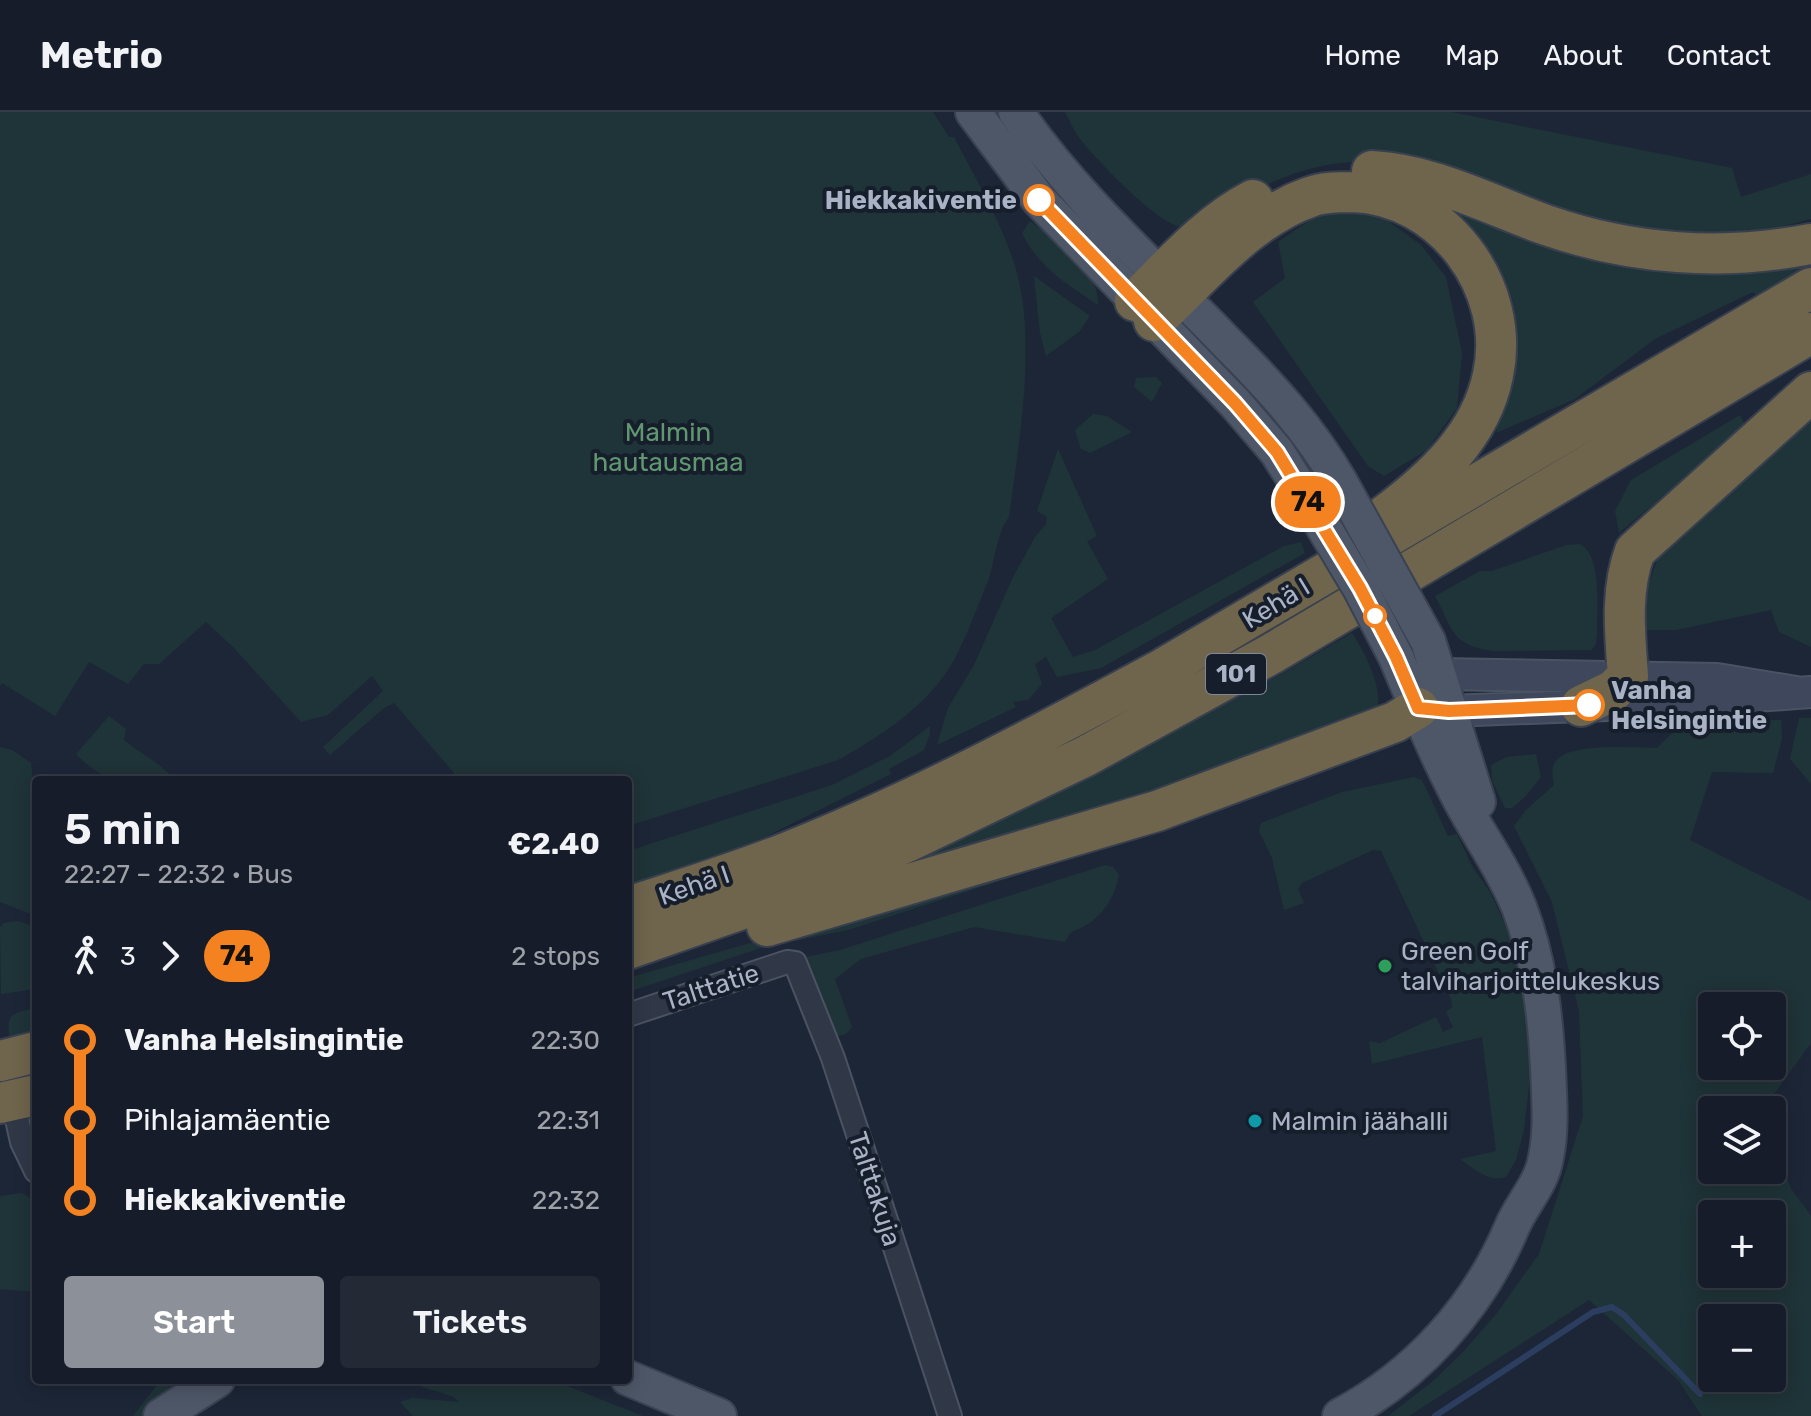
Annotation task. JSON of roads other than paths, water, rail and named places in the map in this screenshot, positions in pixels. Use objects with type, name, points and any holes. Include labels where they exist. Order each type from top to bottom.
[{"type":"highway","points":[[1158,298],[1197,240],[1237,208],[1285,185],[1314,175],[1337,172],[1385,172],[1402,176],[1447,188],[1551,226],[1618,244],[1728,255],[1766,253],[1811,244]]},
{"type":"highway","points":[[1158,298],[1275,213],[1315,195],[1366,193],[1389,197],[1411,206],[1446,232],[1476,269],[1493,309],[1497,351],[1493,376],[1476,421],[1461,444],[1417,492],[1249,618]]},
{"type":"highway","name":"Kehä I","points":[[632,906],[784,854],[968,771],[1110,697],[1811,288]]},
{"type":"highway","name":"Kehä I","points":[[632,948],[796,890],[907,842],[1086,756],[1271,654],[1811,333]]},
{"type":"highway","points":[[1581,706],[1614,690],[1628,676],[1625,603],[1627,573],[1635,551],[1811,392]]},
{"type":"highway","points":[[632,963],[1157,811],[1434,710]]},
{"type":"main road","points":[[973,112],[1039,200],[1279,396],[1308,431],[1340,482],[1428,641],[1439,674],[1434,710],[1449,778],[1511,889],[1533,952],[1546,1020],[1550,1109],[1546,1157],[1540,1179],[1516,1217],[1490,1273],[1458,1319],[1405,1373],[1340,1416]]},
{"type":"main road","points":[[1016,112],[1082,194],[1235,403],[1277,452],[1360,588],[1396,657],[1434,710]]},
{"type":"main road","points":[[1439,674],[1717,679],[1803,692]]},
{"type":"main road","points":[[1434,710],[1661,703],[1803,692]]},
{"type":"main road","points":[[632,1380],[719,1416]]},
{"type":"main road","points":[[161,1416],[211,1384]]},
{"type":"street","name":"Talttatie","points":[[632,1014],[787,962],[795,963]]},
{"type":"street","name":"Talttakuja","points":[[795,963],[833,1058],[950,1416]]},
{"type":"street","points":[[17,1104],[22,1142],[32,1163]]},
{"type":"waterway","points":[[1435,1416],[1593,1312],[1612,1307],[1624,1315],[1700,1394]]},
{"type":"place","name":"Hiekkakiventie","points":[[1039,200]]},
{"type":"place","name":"Vanha Helsingintie","points":[[1589,705]]},
{"type":"place","name":"Green Golf talviharjoittelukeskus","points":[[1385,966]]},
{"type":"place","name":"Malmin jäähalli","points":[[1255,1121]]},
{"type":"park label","name":"Malmin hautausmaa","points":[[668,447]]}]
